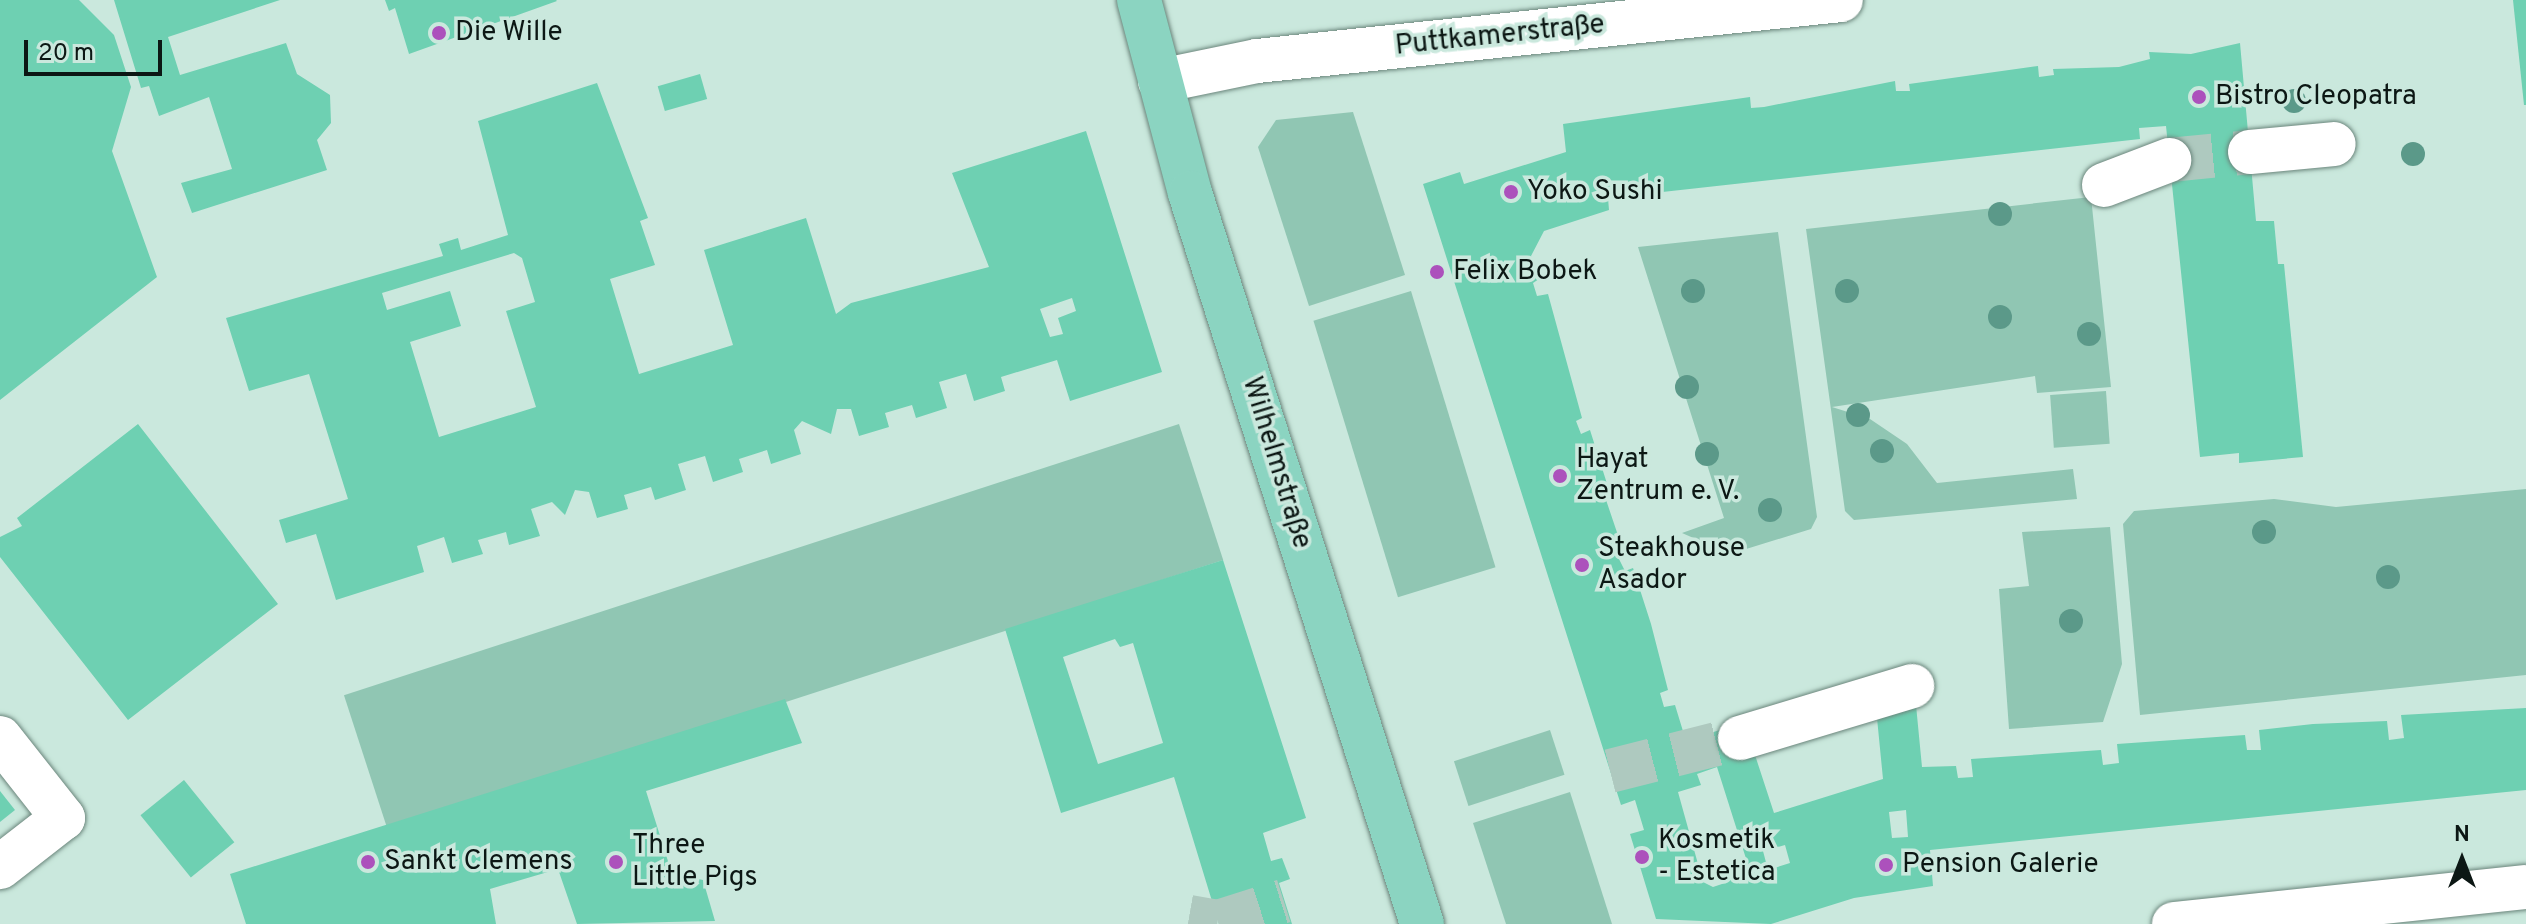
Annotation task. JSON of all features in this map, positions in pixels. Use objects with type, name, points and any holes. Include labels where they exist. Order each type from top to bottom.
[{"type":"main road","name":"Wilhelmstraße","points":[[1139,0],[1160,81],[1422,924]]},
{"type":"street","name":"Puttkamerstraße","points":[[1160,81],[1257,61],[1841,0]]},
{"type":"street","points":[[2250,152],[2334,144]]},
{"type":"street","points":[[2104,185],[2169,160]]},
{"type":"street","points":[[1740,738],[1912,686]]},
{"type":"street","points":[[0,738],[63,818],[0,867]]},
{"type":"street","points":[[2174,924],[2526,887]]},
{"type":"green space","points":[[1353,112],[1405,275],[1309,306],[1258,147],[1276,120]]},
{"type":"green space","points":[[2091,197],[2111,387],[2037,393],[2035,376],[1832,407],[1870,419],[1907,444],[1937,483],[2073,469],[2077,499],[1854,520],[1845,511],[1806,229]]},
{"type":"green space","points":[[1778,232],[1817,517],[1811,529],[1730,554],[1682,533],[1724,518],[1638,247]]},
{"type":"green space","points":[[1411,291],[1495,567],[1398,597],[1313,321]]},
{"type":"green space","points":[[2106,391],[2110,444],[2054,448],[2050,395]]},
{"type":"green space","points":[[1179,424],[1223,560],[388,831],[344,695]]},
{"type":"green space","points":[[2526,489],[2526,675],[2140,715],[2123,524],[2134,511],[2274,499],[2336,507]]},
{"type":"green space","points":[[2110,527],[2122,664],[2103,722],[2009,729],[1999,589],[2029,586],[2022,532]]},
{"type":"green space","points":[[1550,730],[1565,775],[1468,806],[1454,761]]},
{"type":"green space","points":[[1570,792],[1612,924],[1506,924],[1473,823]]},
{"type":"building","points":[[0,0],[79,0],[114,35],[131,87],[112,151],[157,277],[0,400]]},
{"type":"building","points":[[114,0],[280,0],[168,37],[180,75],[286,43],[297,74],[330,95],[331,123],[317,140],[327,170],[192,213],[181,183],[232,169],[209,97],[159,116],[149,86],[141,88]]},
{"type":"building","name":"Die Wille","points":[[385,0],[557,1],[409,54],[395,8],[389,11]]},
{"type":"building","points":[[2513,0],[2526,0],[2526,105],[2524,105]]},
{"type":"building","name":"Hayat Zentrum e. V.","points":[[2240,43],[2256,221],[2274,221],[2278,264],[2284,264],[2303,457],[2239,463],[2239,453],[2200,457],[2166,126],[2139,128],[2140,139],[1608,198],[1609,210],[1544,231],[1531,256],[1539,279],[1533,283],[1537,296],[1548,294],[1582,418],[1576,421],[1581,434],[1590,430],[1609,490],[1603,491],[1625,556],[1619,559],[1625,571],[1633,568],[1651,624],[1668,690],[1660,693],[1664,707],[1675,705],[1686,741],[1735,725],[1755,755],[1774,813],[1883,779],[1877,718],[1916,705],[1922,767],[1956,766],[1958,778],[1973,777],[1971,759],[2101,750],[2103,765],[2119,763],[2117,744],[2245,735],[2247,750],[2261,750],[2259,730],[2313,724],[2387,721],[2389,740],[2404,738],[2401,715],[2526,708],[2526,790],[1930,850],[1933,886],[1854,898],[1771,924],[1656,919],[1630,834],[1644,830],[1635,800],[1621,805],[1423,184],[1460,172],[1464,184],[1566,152],[1563,124],[1750,97],[1751,108],[1764,107],[1895,81],[1896,91],[1910,91],[1909,84],[2038,66],[2039,77],[2054,75],[2053,69],[2119,67],[2150,59],[2149,52],[2191,54]],"holes":[[[1717,767],[1749,868],[1722,876],[1725,883],[1713,887],[1703,882],[1678,792],[1701,785],[1697,774]],[[1906,810],[1908,837],[1892,838],[1889,812]],[[1785,845],[1790,863],[1768,870],[1763,851]]]},
{"type":"building","points":[[700,74],[707,99],[665,111],[658,86]]},
{"type":"building","points":[[597,83],[648,218],[640,221],[655,265],[610,279],[639,374],[733,345],[704,250],[806,218],[836,314],[851,303],[989,267],[952,173],[1086,131],[1162,372],[1070,401],[1057,360],[1001,377],[1005,391],[974,401],[966,374],[939,382],[947,408],[916,418],[912,405],[885,413],[889,427],[859,436],[851,409],[837,409],[831,434],[802,421],[794,430],[801,454],[771,464],[767,450],[739,459],[743,472],[713,482],[705,456],[678,464],[686,490],[655,500],[651,487],[624,495],[628,509],[597,518],[589,492],[575,490],[565,515],[552,502],[531,509],[540,536],[509,545],[506,532],[478,540],[483,554],[452,563],[444,537],[417,546],[424,572],[336,600],[316,534],[286,543],[279,520],[348,499],[309,374],[249,391],[226,318],[443,256],[439,244],[458,238],[461,250],[508,235],[478,121]],"holes":[[[514,253],[522,258],[535,302],[506,311],[536,407],[439,437],[410,342],[461,326],[450,291],[387,310],[382,293]],[[1072,298],[1076,311],[1058,318],[1063,334],[1050,337],[1040,309]]]},
{"type":"building","points":[[138,424],[278,604],[128,720],[0,557],[0,537],[22,526],[17,518]]},
{"type":"building","points":[[1223,560],[1306,818],[1263,833],[1271,861],[1282,858],[1290,879],[1279,883],[1292,924],[1219,924],[1174,777],[1061,813],[1005,629]],"holes":[[[1115,639],[1120,647],[1133,643],[1163,743],[1098,764],[1063,657]]]},
{"type":"building","points":[[785,699],[802,743],[646,791],[672,874],[703,880],[715,921],[577,924],[558,869],[490,889],[496,924],[246,924],[230,874]]},
{"type":"building","points":[[184,780],[234,842],[191,877],[140,815]]},
{"type":"building","points":[[0,791],[15,810],[0,822]]},
{"type":"tunnel","points":[[2169,160],[2250,152]]},
{"type":"tunnel","points":[[1610,771],[1740,738]]},
{"type":"tunnel","points":[[1189,917],[1218,922],[1284,901]]},
{"type":"place","name":"Die Wille","points":[[439,33]]},
{"type":"place","name":"Bistro Cleopatra","points":[[2199,97]]},
{"type":"place","name":"Yoko Sushi","points":[[1511,192]]},
{"type":"place","name":"Felix Bobek","points":[[1437,272]]},
{"type":"place","name":"Hayat Zentrum e. V.","points":[[1560,476]]},
{"type":"place","name":"Steakhouse Asador","points":[[1582,565]]},
{"type":"place","name":"Kosmetik - Estetica","points":[[1642,857]]},
{"type":"place","name":"Sankt Clemens","points":[[368,862]]},
{"type":"place","name":"Three Little Pigs","points":[[616,862]]},
{"type":"place","name":"Pension Galerie","points":[[1886,865]]}]
